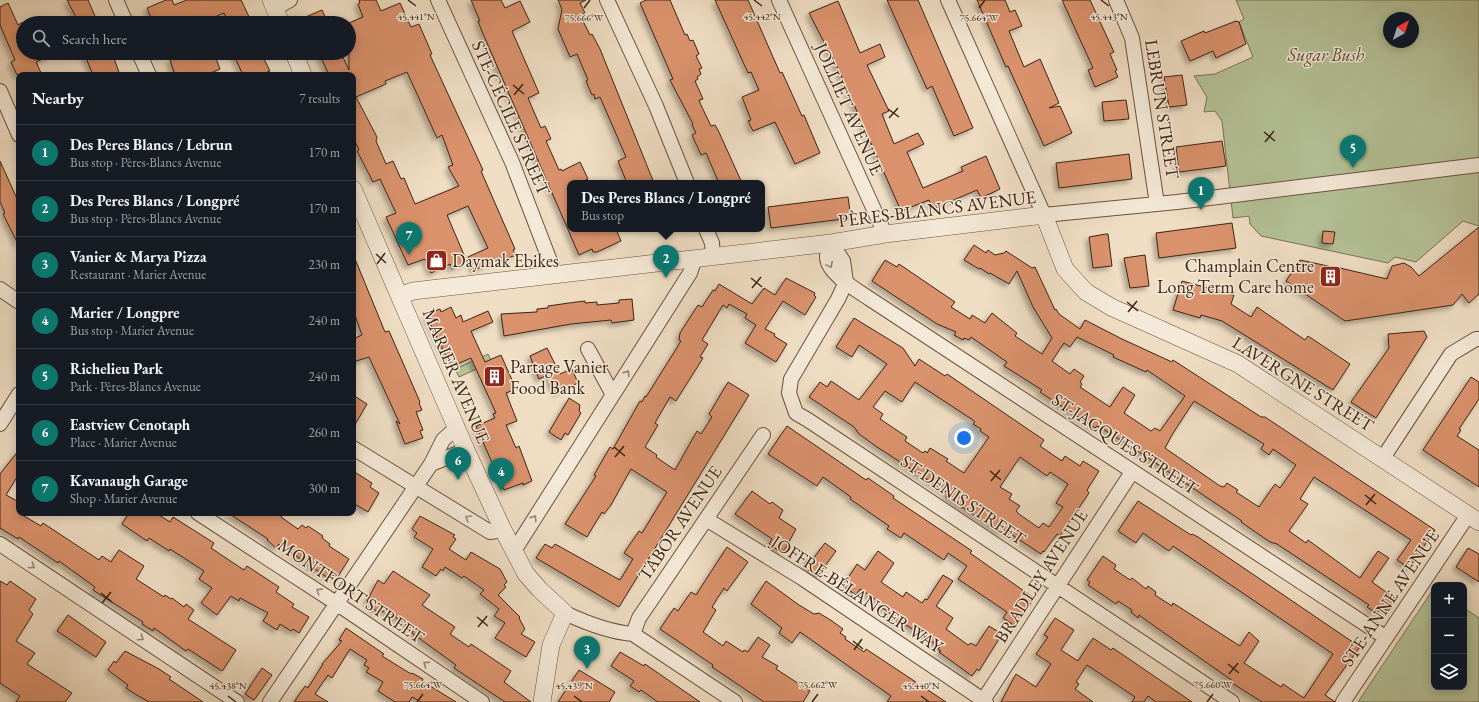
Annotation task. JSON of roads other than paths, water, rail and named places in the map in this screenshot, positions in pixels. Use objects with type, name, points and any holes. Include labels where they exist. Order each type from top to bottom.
[{"type":"street","points":[[116,0],[123,16]]},
{"type":"street","points":[[275,10],[290,0]]},
{"type":"street","name":"STE-CÉCILE STREET","points":[[438,0],[512,162],[555,274]]},
{"type":"street","points":[[607,0],[656,106],[686,180]]},
{"type":"street","name":"JOLLIET AVENUE","points":[[779,0],[885,234]]},
{"type":"street","name":"LAVERGNE STREET","points":[[948,0],[1044,215],[1065,269],[1086,292],[1111,307],[1238,364],[1474,518]]},
{"type":"street","name":"LEBRUN STREET","points":[[1116,0],[1132,38],[1157,204]]},
{"type":"street","points":[[142,60],[148,72]]},
{"type":"street","points":[[297,60],[302,72]]},
{"type":"street","points":[[0,91],[16,128]]},
{"type":"street","name":"PÈRES-BLANCS AVENUE","points":[[400,296],[413,291],[831,243],[885,234],[1044,215],[1157,204],[1479,165]]},
{"type":"street","name":"MARIER AVENUE","points":[[356,196],[466,450],[503,530],[526,574],[540,590],[565,613]]},
{"type":"street","points":[[707,232],[712,243],[713,256]]},
{"type":"street","name":"ST-JACQUES STREET","points":[[831,243],[826,258],[835,273],[846,282],[1132,472],[1385,637]]},
{"type":"street","points":[[514,551],[690,273],[695,258]]},
{"type":"street","name":"ST-DENIS STREET","points":[[846,282],[838,299],[790,379],[789,393],[796,413],[1232,702]]},
{"type":"street","points":[[0,289],[16,300]]},
{"type":"street","points":[[1383,458],[1451,354],[1476,339],[1479,340]]},
{"type":"street","points":[[588,349],[614,395]]},
{"type":"street","points":[[0,424],[16,400]]},
{"type":"street","points":[[270,702],[431,464],[444,440],[457,427]]},
{"type":"street","name":"TABOR AVENUE","points":[[633,634],[639,618],[763,435]]},
{"type":"street","points":[[356,450],[414,487],[490,532],[503,530]]},
{"type":"street","points":[[431,464],[466,450]]},
{"type":"street","name":"BRADLEY AVENUE","points":[[984,701],[1132,472]]},
{"type":"street","name":"MONTFORT STREET","points":[[203,516],[336,603],[482,702]]},
{"type":"street","name":"STE-ANNE AVENUE","points":[[1343,702],[1385,637],[1474,518]]},
{"type":"street","name":"JOFFRE-BÉLANGER WAY","points":[[706,519],[802,578],[984,701]]},
{"type":"street","points":[[0,544],[237,702]]},
{"type":"street","points":[[542,702],[551,646],[565,613],[619,633],[633,634],[735,702]]},
{"type":"place","name":"Richelieu Park","points":[[1353,168]]},
{"type":"place","name":"Des Peres Blancs / Lebrun","points":[[1201,210]]},
{"type":"place","name":"Kavanaugh Garage","points":[[409,255]]},
{"type":"place","name":"Daymak Ebikes","points":[[436,261]]},
{"type":"place","name":"Champlain Centre Long Term Care home","points":[[1330,276]]},
{"type":"place","name":"Des Peres Blancs / Longpré","points":[[666,278]]},
{"type":"place","name":"Partage Vanier Food Bank","points":[[495,377]]},
{"type":"place","name":"Eastview Cenotaph","points":[[458,480]]},
{"type":"place","name":"Marier / Longpre","points":[[501,491]]},
{"type":"place","name":"Vanier & Marya Pizza","points":[[587,669]]},
{"type":"park label","name":"Sugar Bush","points":[[1326,55]]}]
